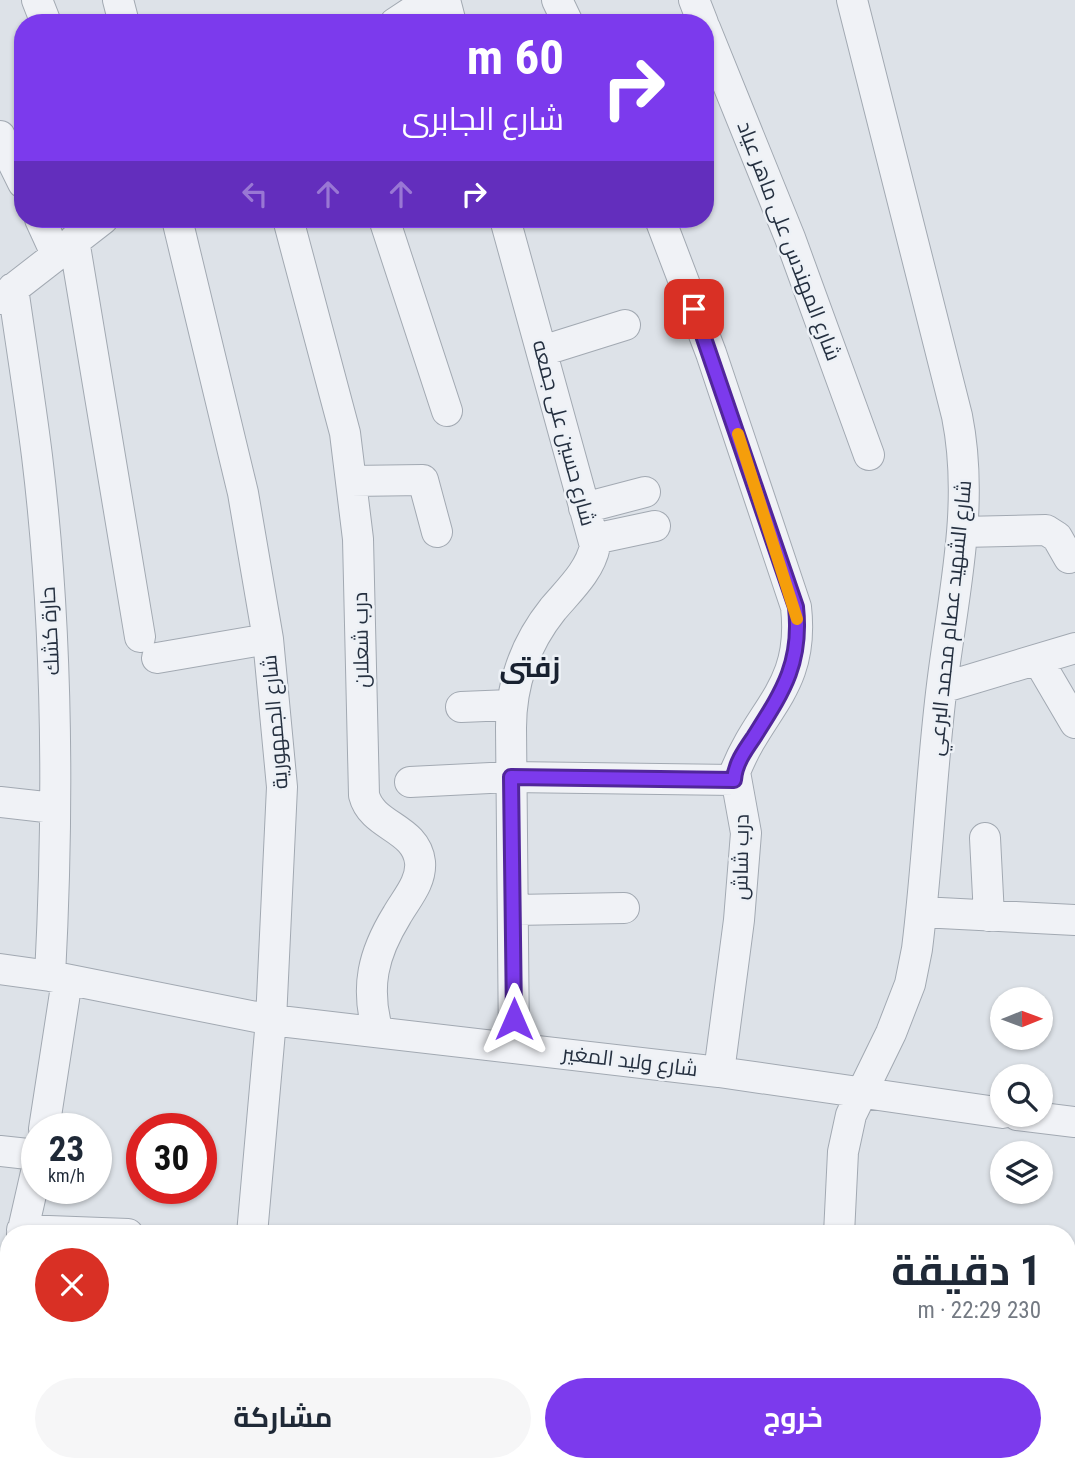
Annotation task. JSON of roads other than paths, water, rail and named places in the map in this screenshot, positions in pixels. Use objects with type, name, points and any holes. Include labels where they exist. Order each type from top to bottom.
[{"type":"street","points":[[409,14],[430,0]]},
{"type":"street","name":"شارع الشهيد عصام محمد البرعي","points":[[839,1225],[843,1152],[860,1092],[891,1033],[910,984],[922,912],[942,688],[966,494],[965,455],[957,416],[852,0]]},
{"type":"street","name":"شارع المهندس على ماهر عياد","points":[[714,50],[790,238],[869,455]]},
{"type":"street","points":[[0,136],[14,165]]},
{"type":"street","points":[[48,228],[65,247],[149,648],[268,639]]},
{"type":"street","points":[[6,293],[91,228]]},
{"type":"street","name":"شارع الجمهورية","points":[[179,228],[243,493],[268,639],[282,787],[271,1020],[253,1225]]},
{"type":"street","name":"درب شعلان","points":[[290,228],[345,433],[358,539],[364,796],[372,814],[410,840],[418,851],[420,864],[419,877],[386,937],[371,978],[370,1005],[378,1032]]},
{"type":"street","points":[[387,228],[447,411]]},
{"type":"street","name":"شارع حسين على جمعه","points":[[508,228],[594,539],[590,562],[551,612],[524,658],[514,683],[511,705],[514,1047]]},
{"type":"street","points":[[410,782],[511,777],[734,780],[738,764],[791,674],[797,652],[796,607],[711,353],[663,228]]},
{"type":"street","name":"حارة كشك","points":[[6,293],[37,458],[52,629],[55,889],[59,978],[46,1113]]},
{"type":"street","points":[[542,351],[625,325]]},
{"type":"street","points":[[351,481],[423,480],[437,532]]},
{"type":"street","points":[[584,508],[645,492]]},
{"type":"street","points":[[594,539],[655,526]]},
{"type":"street","points":[[962,532],[1046,530],[1057,537],[1069,558]]},
{"type":"street","points":[[942,688],[1075,648]]},
{"type":"street","points":[[1038,660],[1075,723]]},
{"type":"street","points":[[461,707],[511,705]]},
{"type":"street","name":"درب شاش","points":[[719,1072],[740,920],[746,833],[744,814],[734,780]]},
{"type":"street","points":[[0,802],[54,808]]},
{"type":"street","points":[[985,838],[989,916]]},
{"type":"street","points":[[514,910],[624,908]]},
{"type":"street","points":[[922,912],[1075,920]]},
{"type":"street","name":"شارع وليد المغير","points":[[0,969],[271,1020],[719,1072],[990,1111]]},
{"type":"street","points":[[1053,1119],[1075,1122]]},
{"type":"street","points":[[0,1151],[21,1153]]},
{"type":"street","points":[[24,1225],[29,1204]]},
{"type":"district","name":"زفتى","points":[[530,667]]}]
